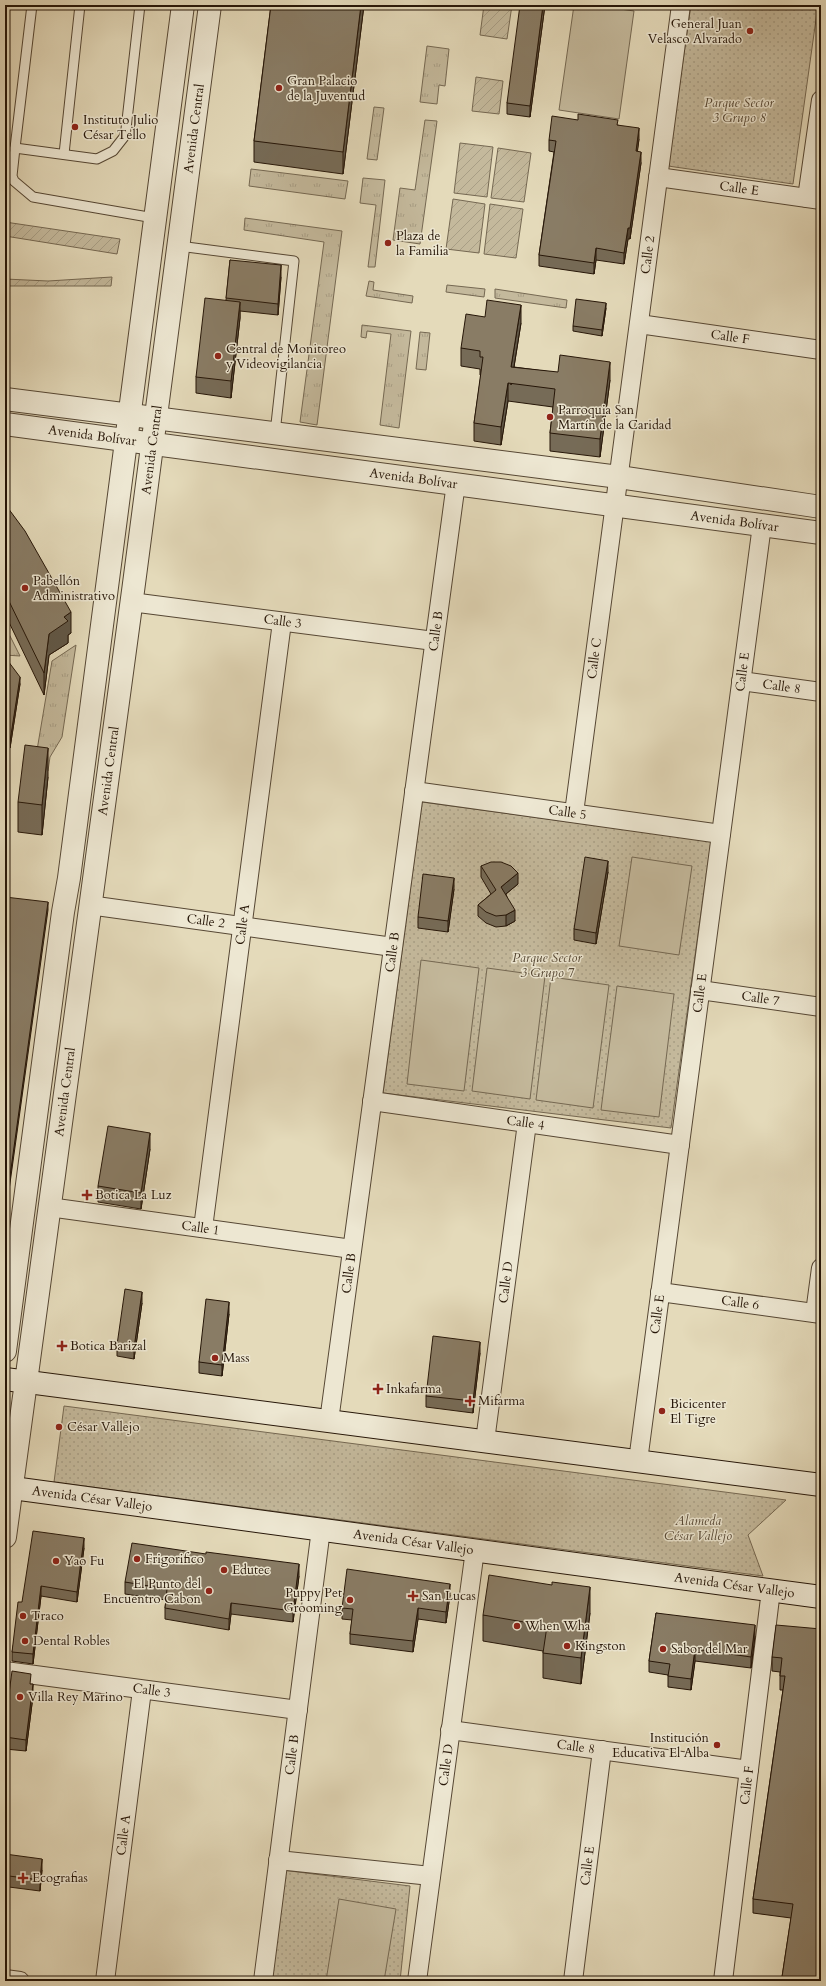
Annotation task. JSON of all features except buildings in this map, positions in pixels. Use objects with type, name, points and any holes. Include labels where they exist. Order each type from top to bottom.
[{"type":"street","name":"Avenida Central","points":[[5,1351],[182,5]]},
{"type":"street","name":"Avenida Central","points":[[5,1538],[15,1380],[49,1207],[89,905],[158,419],[210,5]]},
{"type":"street","name":"Calle 2","points":[[615,504],[681,5]]},
{"type":"street","points":[[814,199],[821,100]]},
{"type":"street","name":"Calle E","points":[[658,177],[814,199]]},
{"type":"street","name":"Calle F","points":[[639,324],[821,350]]},
{"type":"street","name":"Avenida Bolívar","points":[[5,399],[128,416],[619,477],[821,507]]},
{"type":"street","name":"Avenida Bolívar","points":[[5,424],[615,504],[821,533]]},
{"type":"street","name":"Calle B","points":[[329,1421],[456,483]]},
{"type":"street","name":"Calle C","points":[[574,813],[615,504]]},
{"type":"street","name":"Calle E","points":[[638,1461],[762,524]]},
{"type":"street","name":"Calle 3","points":[[131,602],[434,641]]},
{"type":"street","name":"Calle A","points":[[203,1228],[282,622]]},
{"type":"street","name":"Calle 8","points":[[741,681],[821,692]]},
{"type":"street","name":"Calle 5","points":[[414,791],[721,834]]},
{"type":"street","name":"Calle 2","points":[[89,905],[393,946]]},
{"type":"street","name":"Calle 7","points":[[700,990],[821,1007]]},
{"type":"street","name":"Calle 4","points":[[372,1101],[680,1144]]},
{"type":"street","name":"Calle D","points":[[485,1441],[527,1123]]},
{"type":"street","name":"Calle 1","points":[[49,1207],[352,1248]]},
{"type":"street","points":[[818,1314],[821,1268]]},
{"type":"street","name":"Calle 6","points":[[660,1292],[818,1314]]},
{"type":"street","points":[[15,1380],[821,1485]]},
{"type":"street","name":"Avenida César Vallejo","points":[[8,1488],[821,1597]]},
{"type":"street","name":"Calle B","points":[[263,1981],[321,1529]]},
{"type":"street","name":"Calle D","points":[[417,1981],[475,1550]]},
{"type":"street","name":"Calle F","points":[[723,1981],[771,1590]]},
{"type":"street","name":"Calle 3","points":[[5,1671],[298,1710]]},
{"type":"street","name":"Calle A","points":[[105,1981],[142,1690]]},
{"type":"street","name":"Calle 8","points":[[450,1730],[749,1770]]},
{"type":"street","name":"Calle E","points":[[573,1981],[602,1750]]},
{"type":"street","points":[[278,1860],[431,1876]]},
{"type":"street","points":[[5,1979],[20,1981]]},
{"type":"lane","points":[[32,5],[12,176],[14,181],[33,197],[154,218]]},
{"type":"lane","points":[[64,154],[80,5]]},
{"type":"lane","points":[[15,148],[97,159],[113,150],[124,136],[140,5]]},
{"type":"lane","points":[[179,246],[294,261],[275,434]]},
{"type":"green space","points":[[484,5],[512,5],[507,39],[480,35]]},
{"type":"green space","points":[[574,5],[593,5],[634,11],[619,119],[559,110]]},
{"type":"green space","name":"Parque Sector 3 Grupo 8","points":[[691,5],[818,5],[793,184],[668,166]]},
{"type":"green space","points":[[427,46],[449,49],[445,86],[439,85],[437,104],[420,102]]},
{"type":"green space","points":[[476,77],[503,81],[499,114],[472,111]]},
{"type":"green space","points":[[374,107],[384,108],[377,160],[367,159]]},
{"type":"green space","points":[[425,120],[437,121],[420,244],[393,240],[400,188],[415,190]]},
{"type":"green space","points":[[460,143],[493,147],[487,197],[454,193]]},
{"type":"green space","points":[[498,148],[531,153],[524,202],[491,198]]},
{"type":"green space","points":[[251,169],[348,181],[345,199],[249,186]]},
{"type":"green space","points":[[363,178],[385,180],[375,267],[368,267],[376,205],[360,203]]},
{"type":"green space","points":[[453,199],[485,204],[479,253],[446,249]]},
{"type":"green space","points":[[490,204],[523,209],[516,258],[484,254]]},
{"type":"green space","points":[[245,218],[342,231],[317,425],[300,422],[324,242],[244,230]]},
{"type":"green space","points":[[5,222],[120,239],[117,254],[5,236]]},
{"type":"green space","points":[[112,277],[111,286],[5,286],[5,279],[48,281]]},
{"type":"green space","points":[[369,281],[374,282],[373,290],[413,296],[412,303],[366,296]]},
{"type":"green space","points":[[447,285],[485,289],[484,297],[446,292]]},
{"type":"green space","points":[[495,289],[567,300],[566,308],[495,298]]},
{"type":"green space","points":[[362,325],[411,331],[399,428],[380,425],[391,334],[367,331],[366,338],[361,337]]},
{"type":"green space","points":[[420,332],[430,333],[426,370],[416,369]]},
{"type":"green space","points":[[5,626],[20,656],[5,655]]},
{"type":"green space","points":[[76,645],[62,737],[50,757],[48,771],[34,768],[52,661]]},
{"type":"green space","name":"Parque Sector 3 Grupo 7","points":[[422,802],[711,841],[671,1128],[383,1093]]},
{"type":"green space","points":[[632,857],[692,866],[679,955],[619,946]]},
{"type":"green space","points":[[421,960],[479,968],[464,1091],[407,1084]]},
{"type":"green space","points":[[487,968],[545,976],[530,1099],[472,1091]]},
{"type":"green space","points":[[551,977],[609,985],[593,1108],[536,1100]]},
{"type":"green space","points":[[617,986],[674,994],[659,1117],[601,1110]]},
{"type":"green space","name":"Alameda César Vallejo","points":[[64,1406],[786,1500],[748,1535],[763,1576],[54,1482]]},
{"type":"green space","points":[[282,1870],[410,1886],[400,1981],[269,1981]]},
{"type":"green space","points":[[339,1899],[396,1909],[384,1981],[326,1981]]},
{"type":"place","name":"General Juan Velasco Alvarado","points":[[750,31]]},
{"type":"place","name":"Gran Palacio de la Juventud","points":[[279,88]]},
{"type":"place","name":"Instituto Julio César Tello","points":[[75,127]]},
{"type":"place","name":"Plaza de la Familia","points":[[388,243]]},
{"type":"place","name":"Central de Monitoreo y Videovigilancia","points":[[218,356]]},
{"type":"place","name":"Parroquia San Martín de la Caridad","points":[[550,417]]},
{"type":"place","name":"Pabellón Administrativo","points":[[25,588]]},
{"type":"place","name":"Botica La Luz","points":[[87,1195]]},
{"type":"place","name":"Botica Barizal","points":[[62,1346]]},
{"type":"place","name":"Mass","points":[[215,1358]]},
{"type":"place","name":"Inkafarma","points":[[378,1389]]},
{"type":"place","name":"Mifarma","points":[[470,1401]]},
{"type":"place","name":"Bicicenter El Tigre","points":[[662,1411]]},
{"type":"place","name":"César Vallejo","points":[[59,1427]]},
{"type":"place","name":"Frigorifico","points":[[137,1559]]},
{"type":"place","name":"Yao Fu","points":[[56,1561]]},
{"type":"place","name":"Edutec","points":[[224,1570]]},
{"type":"place","name":"El Punto del Encuentro Cabon","points":[[209,1591]]},
{"type":"place","name":"San Lucas","points":[[413,1596]]},
{"type":"place","name":"Puppy Pet Grooming","points":[[350,1600]]},
{"type":"place","name":"Traco","points":[[23,1616]]},
{"type":"place","name":"When Wha","points":[[517,1626]]},
{"type":"place","name":"Dental Robles","points":[[25,1641]]},
{"type":"place","name":"Kingston","points":[[567,1646]]},
{"type":"place","name":"Sabor del Mar","points":[[663,1649]]},
{"type":"place","name":"Villa Rey Marino","points":[[20,1697]]},
{"type":"place","name":"Institución Educativa El Alba","points":[[717,1745]]},
{"type":"place","name":"Ecografias","points":[[23,1878]]}]
